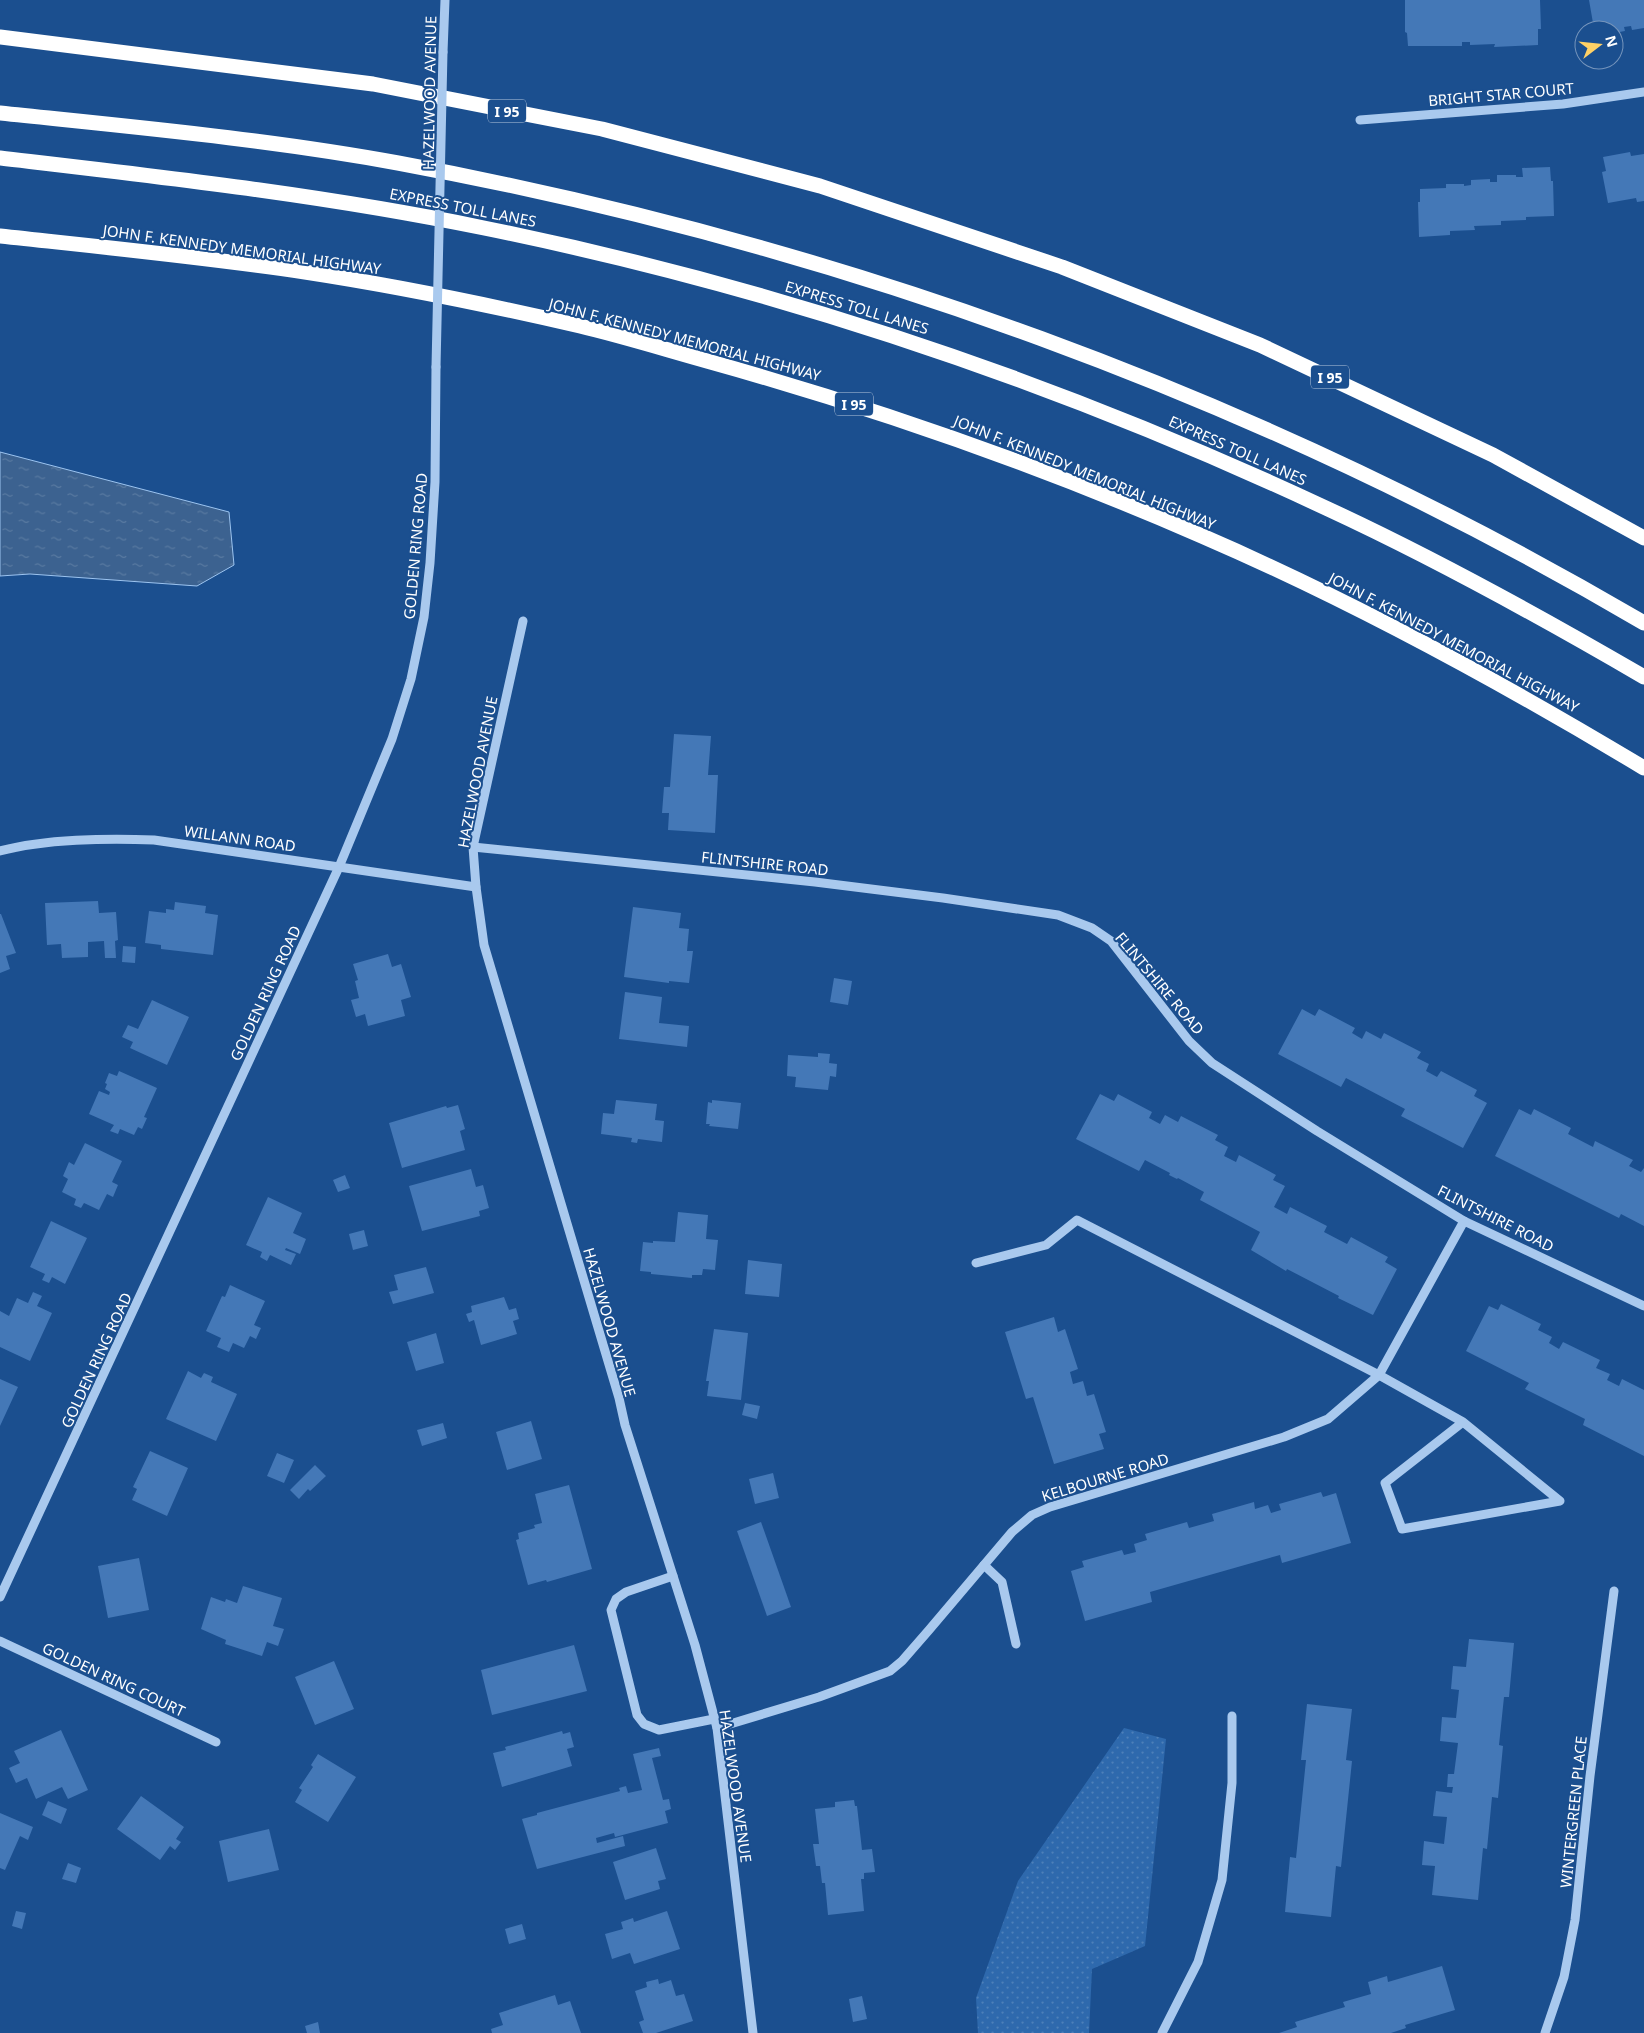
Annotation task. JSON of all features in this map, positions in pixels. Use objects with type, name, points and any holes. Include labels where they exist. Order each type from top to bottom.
[{"type":"highway","name":"I 95","points":[[0,37],[373,84],[602,129],[820,186],[1062,267],[1260,345],[1493,455],[1644,538]]},
{"type":"highway","name":"EXPRESS TOLL LANES","points":[[0,113],[194,134],[397,163],[595,204],[742,241],[840,270],[1034,335],[1128,371],[1241,418],[1316,451],[1453,518],[1587,589],[1644,623]]},
{"type":"highway","name":"EXPRESS TOLL LANES","points":[[0,158],[139,174],[346,202],[483,227],[597,252],[698,278],[895,336],[1041,388],[1234,466],[1321,506],[1471,580],[1644,677]]},
{"type":"highway","name":"JOHN F. KENNEDY MEMORIAL HIGHWAY","points":[[0,236],[304,272],[390,287],[584,327],[752,373],[862,407],[1020,461],[1205,537],[1436,649],[1644,768]]},
{"type":"street","name":"HAZELWOOD AVENUE","points":[[436,367],[445,0]]},
{"type":"street","name":"BRIGHT STAR COURT","points":[[1360,120],[1563,104],[1644,92]]},
{"type":"street","name":"GOLDEN RING ROAD","points":[[0,1597],[339,867],[392,739],[411,679],[424,617],[430,564],[435,482],[436,367]]},
{"type":"street","name":"HAZELWOOD AVENUE","points":[[523,621],[473,846],[476,887],[484,945],[616,1389],[625,1425],[695,1645],[714,1719],[753,2033]]},
{"type":"street","name":"WILLANN ROAD","points":[[0,851],[20,845],[123,839],[146,840],[203,846],[476,887]]},
{"type":"street","name":"FLINTSHIRE ROAD","points":[[473,846],[816,882],[1048,914],[1066,918],[1092,928],[1110,941],[1189,1041],[1212,1063],[1317,1131],[1464,1221],[1644,1306]]},
{"type":"street","points":[[976,1263],[1046,1245],[1077,1220],[1379,1376],[1463,1422],[1560,1501],[1402,1529],[1385,1483],[1463,1422]]},
{"type":"street","name":"KELBOURNE ROAD","points":[[716,1728],[819,1697],[890,1671],[902,1661],[924,1636],[1012,1532],[1032,1515],[1050,1507],[1284,1437],[1328,1419],[1379,1376],[1464,1221]]},
{"type":"street","points":[[984,1565],[1002,1582],[1016,1644]]},
{"type":"street","points":[[674,1576],[626,1592],[616,1599],[611,1610],[637,1715],[644,1724],[659,1730],[714,1719]]},
{"type":"street","name":"WINTERGREEN PLACE","points":[[1545,2033],[1564,1977],[1575,1920],[1590,1776],[1614,1592]]},
{"type":"street","name":"GOLDEN RING COURT","points":[[0,1641],[216,1742]]},
{"type":"street","points":[[1162,2033],[1198,1962],[1222,1880],[1232,1783],[1232,1716]]},
{"type":"shaded area","points":[[1124,1728],[1166,1739],[1145,1946],[1092,1969],[1089,2033],[978,2033],[976,1998],[1018,1881]]},
{"type":"water","points":[[0,452],[229,512],[234,565],[197,586],[30,574],[0,576]]},
{"type":"building","points":[[1405,0],[1540,0],[1541,29],[1538,29],[1538,45],[1494,47],[1495,44],[1470,45],[1470,42],[1462,42],[1462,46],[1408,46],[1407,33],[1405,32]]},
{"type":"building","points":[[1589,0],[1644,0],[1644,28],[1632,30],[1631,26],[1624,27],[1624,20],[1592,20]]},
{"type":"building","points":[[1630,152],[1631,156],[1644,154],[1644,201],[1637,202],[1636,198],[1608,203],[1602,172],[1606,171],[1603,157]]},
{"type":"building","points":[[1550,167],[1551,181],[1553,181],[1554,216],[1526,217],[1526,220],[1501,221],[1501,225],[1474,226],[1475,230],[1450,231],[1450,235],[1419,237],[1418,202],[1420,202],[1420,189],[1446,188],[1446,184],[1471,185],[1471,180],[1490,179],[1490,182],[1497,182],[1497,175],[1523,177],[1522,168]]},
{"type":"building","points":[[674,734],[711,736],[708,775],[718,775],[715,833],[668,830],[669,813],[662,813],[664,787],[670,787]]},
{"type":"building","points":[[98,901],[99,913],[116,912],[118,940],[115,941],[116,958],[105,958],[104,941],[88,942],[88,957],[62,958],[61,944],[47,945],[45,903]]},
{"type":"building","points":[[175,902],[206,906],[205,913],[218,915],[213,955],[161,949],[161,945],[145,943],[149,911],[166,913],[166,909],[174,910]]},
{"type":"building","points":[[633,907],[681,913],[679,928],[689,929],[687,951],[693,951],[689,983],[669,981],[669,983],[624,977]]},
{"type":"building","points":[[0,914],[16,953],[6,956],[10,969],[0,973]]},
{"type":"building","points":[[123,946],[136,947],[135,963],[122,962]]},
{"type":"building","points":[[388,954],[392,967],[401,964],[411,997],[401,1000],[405,1016],[368,1026],[365,1014],[356,1017],[351,1000],[359,998],[355,981],[358,980],[353,964]]},
{"type":"building","points":[[834,978],[852,981],[848,1005],[830,1002]]},
{"type":"building","points":[[625,992],[662,997],[659,1023],[689,1026],[687,1047],[619,1039]]},
{"type":"building","points":[[152,1000],[189,1017],[167,1065],[130,1048],[133,1042],[122,1037],[128,1025],[138,1029]]},
{"type":"building","points":[[1302,1009],[1315,1016],[1319,1009],[1355,1028],[1352,1033],[1362,1039],[1366,1031],[1381,1039],[1384,1033],[1421,1052],[1417,1058],[1429,1064],[1426,1071],[1437,1077],[1441,1071],[1477,1090],[1474,1096],[1487,1103],[1463,1148],[1401,1116],[1405,1109],[1346,1078],[1341,1087],[1278,1054]]},
{"type":"building","points":[[818,1053],[830,1054],[829,1063],[837,1064],[836,1077],[830,1076],[828,1090],[795,1087],[796,1077],[787,1076],[788,1055],[818,1057]]},
{"type":"building","points":[[119,1071],[157,1088],[144,1117],[147,1118],[142,1129],[138,1127],[134,1135],[120,1129],[118,1134],[110,1131],[114,1125],[89,1114],[99,1091],[109,1095],[110,1092],[105,1089],[107,1084],[105,1083],[109,1073],[117,1076]]},
{"type":"building","points":[[1100,1094],[1114,1101],[1118,1094],[1152,1112],[1149,1118],[1160,1124],[1165,1115],[1178,1122],[1181,1116],[1218,1135],[1215,1140],[1228,1147],[1224,1156],[1236,1162],[1239,1155],[1276,1175],[1273,1180],[1285,1186],[1274,1207],[1287,1214],[1290,1207],[1327,1226],[1324,1232],[1347,1244],[1351,1237],[1388,1257],[1385,1262],[1397,1269],[1373,1315],[1338,1298],[1339,1296],[1287,1269],[1286,1271],[1251,1250],[1260,1232],[1200,1200],[1204,1192],[1169,1175],[1170,1173],[1145,1160],[1139,1171],[1076,1139]]},
{"type":"building","points":[[616,1100],[657,1104],[655,1120],[664,1121],[662,1142],[638,1139],[637,1143],[631,1142],[632,1138],[601,1134],[603,1113],[614,1114]]},
{"type":"building","points":[[712,1100],[741,1103],[738,1129],[709,1126],[710,1124],[706,1124],[708,1102],[712,1103]]},
{"type":"building","points":[[458,1105],[465,1129],[460,1131],[465,1150],[402,1168],[389,1123],[446,1106],[447,1108]]},
{"type":"building","points":[[1519,1109],[1531,1115],[1534,1109],[1571,1128],[1568,1134],[1593,1147],[1595,1141],[1633,1160],[1629,1166],[1641,1172],[1644,1168],[1644,1226],[1621,1214],[1619,1218],[1495,1156]]},
{"type":"building","points":[[85,1143],[122,1161],[112,1182],[118,1185],[113,1197],[107,1194],[99,1210],[84,1203],[81,1208],[74,1205],[76,1199],[62,1192],[68,1179],[63,1176],[69,1162],[74,1165]]},
{"type":"building","points":[[471,1169],[476,1187],[483,1185],[489,1208],[479,1211],[480,1216],[422,1231],[409,1186]]},
{"type":"building","points":[[345,1175],[350,1188],[338,1192],[333,1180]]},
{"type":"building","points":[[268,1197],[302,1213],[293,1233],[306,1239],[300,1254],[286,1248],[285,1250],[296,1254],[291,1265],[270,1255],[267,1261],[260,1257],[262,1252],[246,1245]]},
{"type":"building","points":[[678,1212],[708,1215],[706,1239],[718,1240],[715,1270],[703,1269],[702,1275],[692,1275],[692,1278],[651,1274],[651,1272],[640,1271],[643,1242],[675,1242]]},
{"type":"building","points":[[51,1221],[87,1238],[65,1284],[52,1277],[49,1283],[42,1280],[45,1274],[30,1267]]},
{"type":"building","points":[[364,1230],[368,1246],[353,1250],[349,1234]]},
{"type":"building","points":[[748,1260],[782,1264],[779,1297],[745,1294]]},
{"type":"building","points":[[426,1267],[434,1293],[393,1304],[389,1292],[398,1290],[394,1275]]},
{"type":"building","points":[[230,1285],[265,1301],[254,1325],[261,1328],[256,1339],[250,1336],[244,1348],[233,1343],[229,1352],[217,1347],[221,1338],[206,1331],[222,1296],[225,1297]]},
{"type":"building","points":[[33,1292],[42,1296],[37,1306],[52,1313],[30,1361],[0,1347],[0,1311],[9,1316],[17,1298],[28,1303]]},
{"type":"building","points":[[504,1297],[509,1310],[516,1308],[519,1319],[513,1321],[517,1334],[481,1345],[474,1320],[469,1322],[466,1314],[472,1312],[471,1306]]},
{"type":"building","points":[[1501,1304],[1541,1324],[1538,1330],[1552,1337],[1549,1343],[1559,1349],[1563,1342],[1600,1360],[1596,1368],[1610,1374],[1607,1380],[1619,1386],[1622,1379],[1644,1390],[1644,1456],[1583,1425],[1585,1419],[1525,1389],[1529,1383],[1466,1351],[1489,1306],[1498,1310]]},
{"type":"building","points":[[1054,1317],[1058,1332],[1065,1329],[1078,1369],[1070,1372],[1073,1384],[1083,1381],[1087,1396],[1094,1394],[1106,1432],[1099,1434],[1104,1449],[1054,1464],[1033,1397],[1026,1399],[1005,1332]]},
{"type":"building","points":[[714,1329],[748,1333],[741,1400],[707,1396],[709,1381],[706,1381]]},
{"type":"building","points":[[436,1333],[444,1363],[416,1371],[407,1342]]},
{"type":"building","points":[[188,1371],[201,1378],[204,1373],[213,1377],[211,1382],[237,1394],[216,1441],[166,1419]]},
{"type":"building","points":[[0,1379],[18,1387],[0,1426]]},
{"type":"building","points":[[745,1403],[760,1406],[757,1419],[742,1415]]},
{"type":"building","points":[[531,1421],[542,1459],[507,1470],[496,1432]]},
{"type":"building","points":[[443,1423],[447,1438],[422,1446],[417,1430]]},
{"type":"building","points":[[150,1451],[188,1468],[167,1516],[132,1500],[137,1489],[133,1487]]},
{"type":"building","points":[[277,1453],[294,1460],[284,1483],[267,1476]]},
{"type":"building","points":[[315,1465],[326,1476],[310,1491],[308,1489],[299,1499],[290,1490]]},
{"type":"building","points":[[773,1473],[779,1498],[755,1504],[749,1479]]},
{"type":"building","points":[[569,1485],[592,1569],[547,1582],[546,1580],[528,1585],[516,1540],[519,1539],[518,1533],[535,1528],[534,1525],[542,1523],[535,1494]]},
{"type":"building","points":[[1321,1492],[1323,1497],[1336,1493],[1351,1543],[1282,1563],[1280,1555],[1150,1592],[1152,1602],[1085,1621],[1071,1571],[1084,1567],[1082,1561],[1122,1550],[1124,1555],[1136,1552],[1134,1544],[1147,1540],[1145,1534],[1187,1522],[1189,1528],[1214,1521],[1212,1514],[1254,1502],[1255,1509],[1268,1505],[1271,1513],[1281,1510],[1279,1504]]},
{"type":"building","points":[[761,1522],[791,1607],[767,1616],[737,1531]]},
{"type":"building","points":[[139,1558],[149,1610],[108,1618],[98,1566]]},
{"type":"building","points":[[243,1586],[282,1598],[273,1626],[284,1629],[278,1646],[267,1642],[262,1656],[225,1644],[226,1640],[201,1629],[211,1597],[225,1602],[226,1599],[237,1603]]},
{"type":"building","points":[[1469,1639],[1514,1643],[1509,1697],[1504,1697],[1499,1745],[1503,1746],[1498,1798],[1492,1797],[1487,1849],[1483,1848],[1478,1900],[1432,1895],[1435,1866],[1422,1865],[1424,1841],[1444,1844],[1447,1817],[1433,1816],[1436,1791],[1452,1793],[1453,1787],[1447,1787],[1448,1774],[1454,1774],[1458,1743],[1440,1741],[1442,1717],[1456,1718],[1459,1690],[1451,1689],[1453,1666],[1466,1667]]},
{"type":"building","points":[[574,1645],[587,1691],[492,1715],[481,1670]]},
{"type":"building","points":[[334,1661],[354,1709],[315,1725],[295,1677]]},
{"type":"building","points":[[1307,1704],[1352,1709],[1346,1760],[1352,1761],[1341,1867],[1336,1866],[1331,1917],[1285,1912],[1290,1857],[1296,1858],[1306,1760],[1301,1760]]},
{"type":"building","points":[[61,1730],[88,1790],[68,1799],[62,1787],[36,1799],[27,1778],[16,1783],[9,1768],[20,1763],[14,1751]]},
{"type":"building","points":[[562,1731],[563,1734],[570,1732],[574,1747],[567,1749],[572,1766],[502,1787],[493,1753],[506,1750],[505,1747]]},
{"type":"building","points":[[659,1748],[661,1756],[652,1758],[663,1800],[669,1799],[671,1809],[665,1811],[668,1823],[615,1837],[614,1833],[596,1838],[597,1843],[623,1836],[625,1846],[537,1869],[522,1819],[537,1815],[537,1813],[620,1791],[619,1788],[626,1786],[628,1793],[642,1790],[633,1754]]},
{"type":"building","points":[[318,1754],[356,1777],[328,1822],[295,1802],[302,1790],[299,1788],[313,1767],[311,1765]]},
{"type":"building","points":[[141,1796],[184,1827],[176,1839],[181,1842],[175,1850],[170,1846],[160,1860],[117,1829]]},
{"type":"building","points":[[854,1800],[855,1806],[857,1806],[862,1850],[872,1849],[875,1872],[864,1873],[864,1879],[861,1879],[864,1911],[828,1915],[825,1883],[822,1883],[820,1866],[816,1866],[813,1844],[819,1844],[815,1809],[835,1807],[835,1802]]},
{"type":"building","points":[[48,1801],[67,1809],[61,1824],[42,1815]]},
{"type":"building","points":[[0,1813],[33,1827],[28,1840],[20,1836],[5,1870],[0,1868]]},
{"type":"building","points":[[269,1829],[279,1870],[228,1882],[219,1841]]},
{"type":"building","points":[[656,1848],[666,1879],[658,1881],[660,1889],[625,1900],[613,1862]]},
{"type":"building","points":[[68,1863],[81,1868],[76,1883],[62,1879]]},
{"type":"building","points":[[16,1911],[26,1913],[22,1929],[12,1926]]},
{"type":"building","points":[[667,1911],[680,1949],[634,1964],[630,1953],[612,1959],[605,1934],[623,1929],[621,1922],[633,1918],[634,1922]]},
{"type":"building","points":[[522,1924],[526,1939],[509,1944],[505,1929]]},
{"type":"building","points":[[1442,1966],[1455,2010],[1405,2025],[1406,2028],[1391,2033],[1279,2033],[1297,2027],[1295,2022],[1345,2007],[1343,2002],[1371,1994],[1368,1982],[1387,1976],[1388,1982]]},
{"type":"building","points":[[658,1979],[659,1984],[671,1980],[676,1996],[684,1994],[693,2021],[656,2033],[643,2033],[639,2022],[644,2020],[635,1991],[647,1987],[646,1982]]},
{"type":"building","points":[[555,1995],[558,2005],[570,2001],[581,2033],[492,2033],[491,2029],[503,2025],[499,2013]]},
{"type":"building","points":[[862,1996],[867,2019],[853,2022],[849,1999]]},
{"type":"building","points":[[318,2022],[320,2033],[307,2033],[305,2026]]}]
